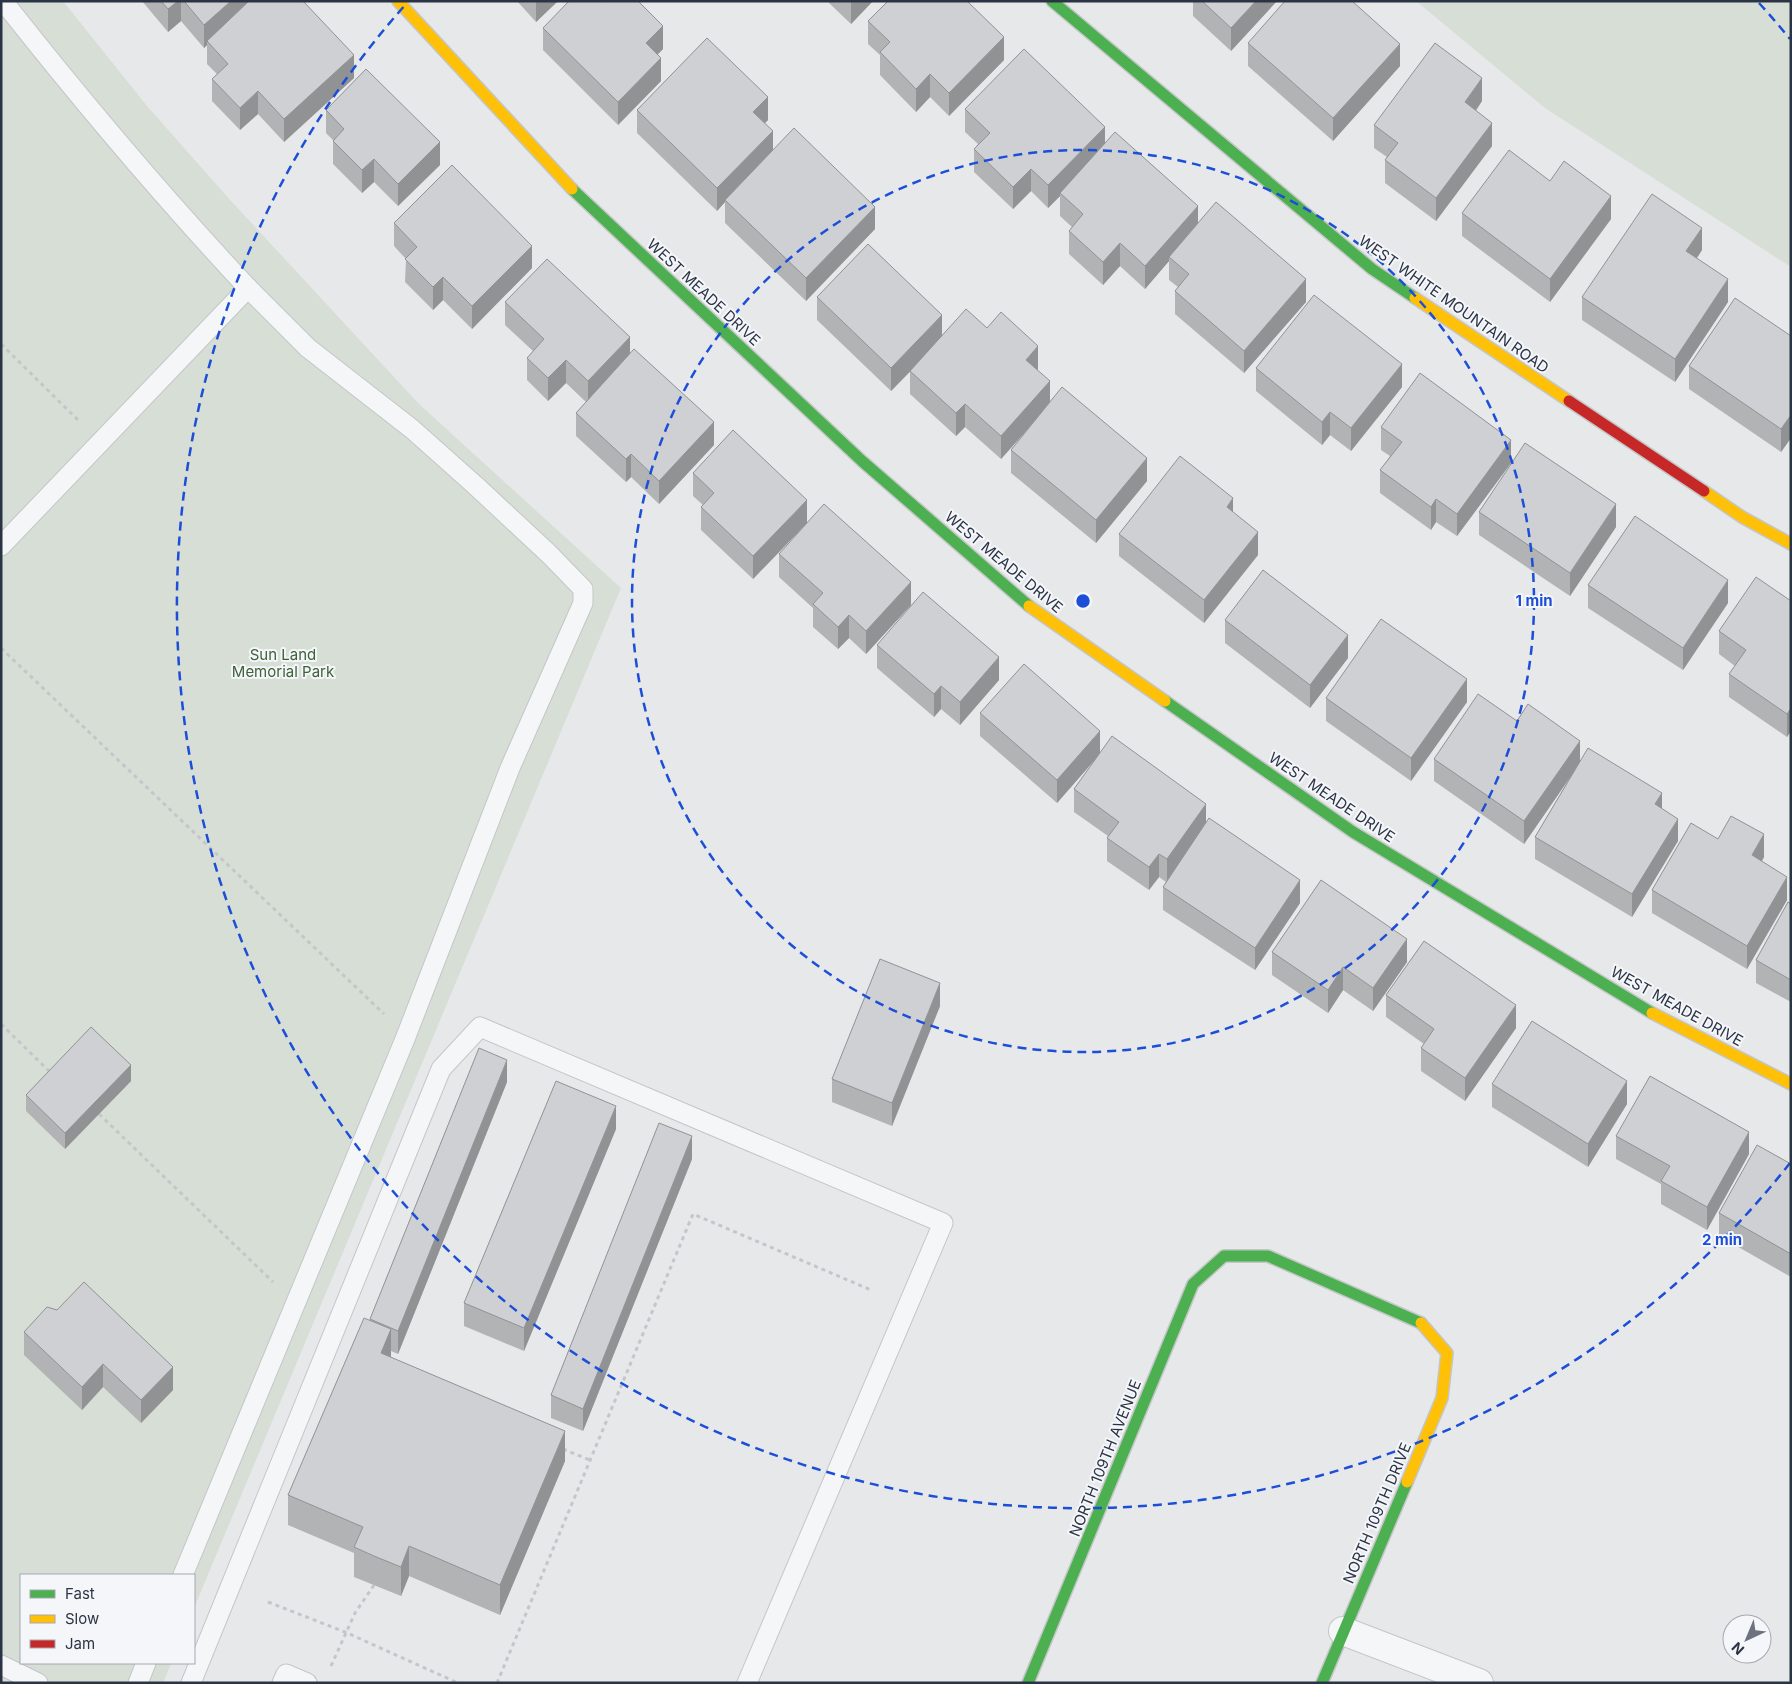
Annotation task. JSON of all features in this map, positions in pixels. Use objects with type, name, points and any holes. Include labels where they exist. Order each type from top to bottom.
[{"type":"street","name":"WEST MEADE DRIVE","points":[[398,1],[555,173],[862,461],[1028,605],[1353,832],[1659,1017],[1791,1084]]},
{"type":"street","name":"WEST WHITE MOUNTAIN ROAD","points":[[1052,1],[1372,268],[1742,517],[1791,544]]},
{"type":"street","name":"NORTH 109TH DRIVE","points":[[1224,1256],[1268,1256],[1418,1320],[1447,1353],[1442,1398],[1322,1683]]},
{"type":"street","name":"NORTH 109TH AVENUE","points":[[1028,1683],[1193,1284],[1224,1256]]},
{"type":"street","points":[[1343,1631],[1479,1683]]},
{"type":"lane","points":[[3,1],[68,83],[144,172],[248,288],[308,348],[412,429],[476,486],[549,554],[583,589],[583,603],[510,768],[406,1035],[182,1574]]},
{"type":"lane","points":[[1,546],[248,288]]},
{"type":"lane","points":[[191,1683],[441,1069],[480,1027],[942,1224],[747,1683]]},
{"type":"lane","points":[[138,1683],[146,1664]]},
{"type":"lane","points":[[1,1665],[38,1683]]},
{"type":"lane","points":[[282,1683],[286,1674],[307,1683]]},
{"type":"path","points":[[1,344],[100,443]]},
{"type":"path","points":[[1,648],[406,1035]]},
{"type":"path","points":[[1,1024],[57,1079]]},
{"type":"path","points":[[99,1114],[295,1303]]},
{"type":"path","points":[[497,1683],[693,1214],[871,1290]]},
{"type":"path","points":[[556,1446],[590,1460]]},
{"type":"path","points":[[328,1674],[345,1632],[374,1585]]},
{"type":"path","points":[[268,1602],[345,1632],[458,1683]]},
{"type":"green space","name":"Sun Land Memorial Park","points":[[1,1],[63,1],[147,106],[231,201],[419,404],[621,588],[195,1606],[195,1574],[20,1574],[20,1664],[171,1664],[163,1683],[1,1683]]},
{"type":"green space","points":[[1416,1],[1791,1],[1791,267],[1545,108]]},
{"type":"building","points":[[161,1],[178,1],[168,9]]},
{"type":"building","points":[[184,1],[231,1],[204,25]]},
{"type":"building","points":[[249,1],[303,1],[354,55],[284,119],[258,91],[240,108],[212,79],[228,64],[207,41]]},
{"type":"building","points":[[569,1],[638,1],[663,26],[646,43],[661,58],[618,102],[543,28]]},
{"type":"building","points":[[888,1],[967,1],[1004,37],[949,93],[930,74],[916,89],[880,52],[890,42],[868,21]]},
{"type":"building","points":[[1202,1],[1256,1],[1231,28]]},
{"type":"building","points":[[1285,1],[1352,1],[1400,44],[1333,118],[1248,43]]},
{"type":"building","points":[[707,38],[768,97],[753,112],[773,131],[717,188],[637,110]]},
{"type":"building","points":[[1435,43],[1482,78],[1465,102],[1492,123],[1436,198],[1385,160],[1398,143],[1374,125]]},
{"type":"building","points":[[1024,49],[1105,127],[1048,185],[1031,169],[1013,187],[974,149],[990,133],[965,109]]},
{"type":"building","points":[[366,69],[440,142],[398,184],[374,159],[362,170],[333,141],[344,129],[326,110]]},
{"type":"building","points":[[794,128],[875,207],[806,278],[725,200]]},
{"type":"building","points":[[1115,132],[1198,206],[1145,266],[1120,243],[1103,262],[1069,231],[1083,214],[1060,193]]},
{"type":"building","points":[[1509,150],[1550,181],[1564,161],[1611,196],[1550,279],[1462,213]]},
{"type":"building","points":[[452,165],[532,246],[472,306],[443,277],[433,287],[405,259],[417,247],[394,223]]},
{"type":"building","points":[[1652,194],[1702,228],[1686,251],[1728,279],[1675,359],[1582,297]]},
{"type":"building","points":[[1216,202],[1306,279],[1244,351],[1175,291],[1189,274],[1169,257]]},
{"type":"building","points":[[868,244],[942,315],[891,368],[817,297]]},
{"type":"building","points":[[547,259],[630,337],[588,381],[566,360],[548,378],[527,358],[544,339],[505,302]]},
{"type":"building","points":[[1314,295],[1402,364],[1351,428],[1330,412],[1322,422],[1256,368]]},
{"type":"building","points":[[1735,298],[1791,336],[1791,415],[1781,429],[1689,366]]},
{"type":"building","points":[[966,309],[987,328],[1001,312],[1038,346],[1026,360],[1050,381],[1001,436],[965,404],[956,413],[910,371]]},
{"type":"building","points":[[634,349],[714,422],[659,481],[631,454],[626,459],[576,413]]},
{"type":"building","points":[[1420,373],[1511,440],[1457,514],[1436,499],[1431,507],[1380,470],[1402,442],[1381,427]]},
{"type":"building","points":[[1062,387],[1147,458],[1096,520],[1011,450]]},
{"type":"building","points":[[733,430],[807,500],[753,556],[701,507],[714,493],[693,473]]},
{"type":"building","points":[[1525,443],[1616,504],[1570,573],[1479,512]]},
{"type":"building","points":[[1180,456],[1233,498],[1227,507],[1258,532],[1204,600],[1119,534]]},
{"type":"building","points":[[824,504],[911,582],[866,631],[849,615],[838,627],[813,604],[823,593],[779,554]]},
{"type":"building","points":[[1635,516],[1728,580],[1683,648],[1588,585]]},
{"type":"building","points":[[1263,570],[1348,635],[1310,685],[1225,620]]},
{"type":"building","points":[[1756,577],[1791,601],[1791,708],[1787,714],[1729,674],[1746,650],[1719,631]]},
{"type":"building","points":[[923,592],[999,657],[960,702],[941,686],[934,694],[877,645]]},
{"type":"building","points":[[1381,619],[1467,679],[1411,758],[1326,698]]},
{"type":"building","points":[[1024,664],[1100,731],[1057,780],[980,713]]},
{"type":"building","points":[[1478,694],[1517,721],[1528,704],[1580,741],[1524,821],[1434,759]]},
{"type":"building","points":[[1112,736],[1206,804],[1167,859],[1159,854],[1149,867],[1107,838],[1119,822],[1074,789]]},
{"type":"building","points":[[1588,748],[1662,793],[1655,804],[1678,819],[1632,894],[1535,837]]},
{"type":"building","points":[[1731,816],[1764,834],[1752,855],[1787,877],[1747,946],[1652,890],[1691,823],[1718,839]]},
{"type":"building","points":[[1209,818],[1300,880],[1255,948],[1163,887]]},
{"type":"building","points":[[1321,880],[1407,939],[1373,988],[1343,967],[1328,990],[1272,952]]},
{"type":"building","points":[[1788,902],[1791,904],[1791,980],[1756,960]]},
{"type":"building","points":[[1424,941],[1516,1005],[1465,1078],[1421,1048],[1434,1029],[1386,995]]},
{"type":"building","points":[[880,959],[940,983],[892,1103],[832,1079]]},
{"type":"building","points":[[1532,1021],[1627,1081],[1588,1144],[1492,1084]]},
{"type":"building","points":[[91,1027],[131,1065],[65,1133],[26,1095]]},
{"type":"building","points":[[479,1048],[507,1060],[398,1331],[370,1319]]},
{"type":"building","points":[[1650,1076],[1749,1132],[1707,1207],[1661,1181],[1670,1166],[1616,1136]]},
{"type":"building","points":[[556,1081],[616,1106],[524,1328],[464,1303]]},
{"type":"building","points":[[659,1123],[692,1136],[583,1409],[551,1395]]},
{"type":"building","points":[[1757,1145],[1791,1164],[1791,1254],[1719,1213]]},
{"type":"building","points":[[84,1282],[173,1367],[141,1400],[103,1364],[82,1387],[24,1332],[47,1307],[57,1310]]},
{"type":"building","points":[[364,1318],[391,1329],[381,1353],[565,1431],[500,1585],[409,1546],[401,1567],[374,1556],[354,1547],[363,1527],[288,1495]]},
{"type":"traffic: fast","points":[[1052,1],[1372,269],[1415,298]]},
{"type":"traffic: fast","points":[[572,189],[862,461],[1029,606]]},
{"type":"traffic: fast","points":[[1165,701],[1353,832],[1652,1013]]},
{"type":"traffic: fast","points":[[1028,1683],[1193,1284],[1224,1256],[1268,1256],[1421,1323]]},
{"type":"traffic: fast","points":[[1322,1683],[1407,1482]]},
{"type":"traffic: slow","points":[[398,1],[572,189]]},
{"type":"traffic: slow","points":[[1415,298],[1569,401]]},
{"type":"traffic: slow","points":[[1704,491],[1742,517],[1791,544]]},
{"type":"traffic: slow","points":[[1029,606],[1165,701]]},
{"type":"traffic: slow","points":[[1652,1013],[1791,1084]]},
{"type":"traffic: slow","points":[[1407,1482],[1442,1398],[1447,1353],[1421,1323]]},
{"type":"traffic: jam","points":[[1569,401],[1704,491]]}]
